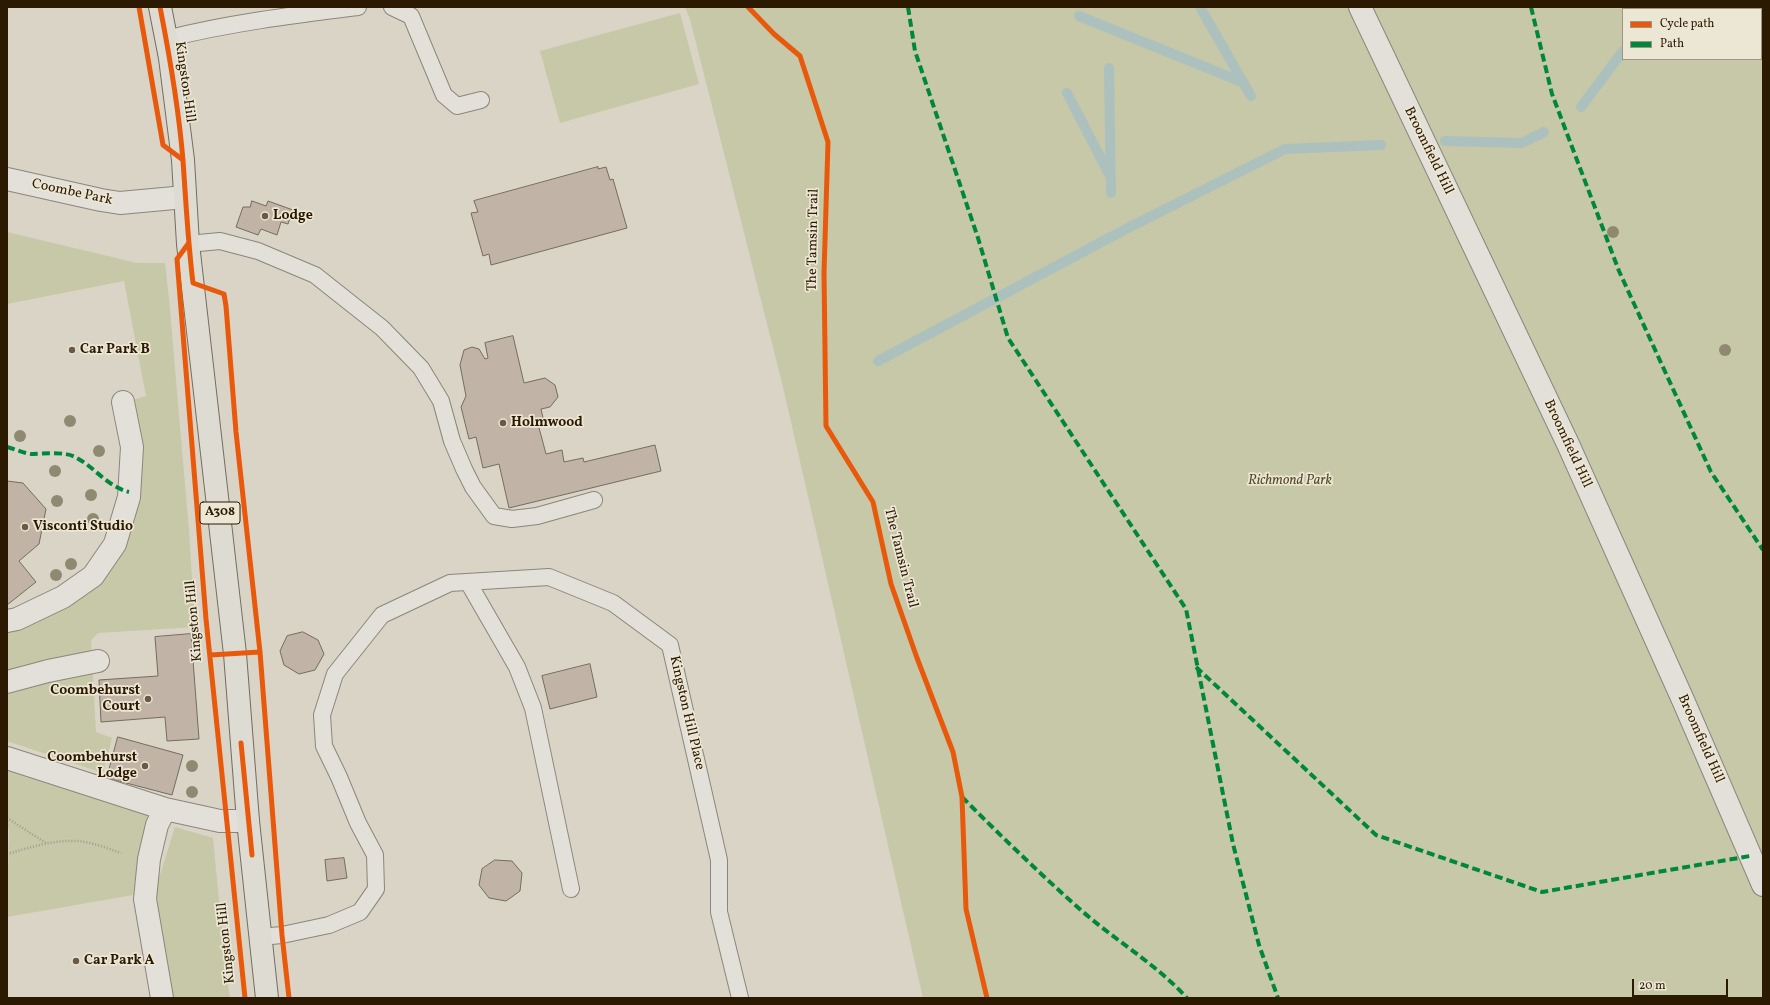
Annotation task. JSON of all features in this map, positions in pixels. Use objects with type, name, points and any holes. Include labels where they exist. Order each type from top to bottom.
[{"type":"main road","name":"Kingston Hill","points":[[160,7],[183,160],[188,244],[235,654],[248,821],[267,998]]},
{"type":"street","name":"Broomfield Hill","points":[[1360,7],[1568,444],[1683,700],[1763,885]]},
{"type":"street","name":"Coombe Park","points":[[7,179],[120,203],[185,197]]},
{"type":"street","points":[[7,621],[17,619],[63,597],[93,576],[115,544],[129,497],[132,447],[123,402]]},
{"type":"street","points":[[7,682],[48,670],[98,661]]},
{"type":"street","points":[[7,758],[165,809],[220,821],[248,821]]},
{"type":"street","points":[[162,998],[145,899],[150,857],[157,825],[165,809]]},
{"type":"lane","points":[[166,39],[189,33],[287,16],[358,7]]},
{"type":"lane","points":[[392,7],[411,16],[444,95],[457,106],[480,100]]},
{"type":"lane","points":[[188,244],[220,241],[258,251],[315,275],[382,328],[421,368],[441,401],[452,441],[464,469],[473,487],[494,516],[512,519],[537,516],[594,500]]},
{"type":"lane","name":"Kingston Hill Place","points":[[260,937],[282,935],[328,925],[360,912],[376,889],[375,855],[358,823],[340,777],[324,746],[322,715],[335,674],[382,615],[450,583],[549,577],[613,603],[670,645],[718,860],[719,912],[740,998]]},
{"type":"lane","points":[[468,582],[517,666],[533,708],[571,889]]},
{"type":"path","points":[[7,818],[47,843]]},
{"type":"path","points":[[7,854],[47,843],[74,841],[98,845],[121,853],[150,857]]},
{"type":"green space","name":"Richmond Park","points":[[685,7],[1763,7],[1763,998],[923,998],[783,387],[690,19]]},
{"type":"green space","points":[[680,13],[699,84],[560,123],[540,51]]},
{"type":"green space","points":[[7,232],[137,263],[165,263],[189,531],[195,627],[98,633],[91,640],[96,732],[112,738],[103,773],[7,741],[7,628],[124,545],[132,400],[146,396],[124,281],[7,304]]},
{"type":"green space","points":[[7,766],[152,814],[139,851],[133,895],[7,917],[9,830],[7,822]]},
{"type":"green space","points":[[175,827],[213,838],[226,973],[230,998],[170,998],[152,907]]},
{"type":"building","points":[[598,167],[598,169],[606,167],[610,180],[613,179],[627,228],[491,265],[489,254],[483,256],[471,213],[478,212],[474,201]]},
{"type":"building","name":"Lodge","points":[[252,201],[266,206],[268,201],[293,210],[288,224],[281,222],[277,235],[261,229],[258,235],[236,227],[243,207],[250,207]]},
{"type":"building","name":"Holmwood","points":[[513,336],[524,383],[545,378],[555,385],[558,397],[550,407],[541,409],[544,422],[538,424],[546,454],[562,450],[564,462],[583,458],[584,462],[655,445],[661,471],[509,508],[499,464],[483,468],[476,437],[469,439],[461,407],[466,396],[460,365],[464,350],[472,347],[479,349],[485,359],[488,358],[485,343]]},
{"type":"building","name":"Visconti Studio","points":[[7,481],[23,483],[46,509],[39,544],[19,561],[36,582],[7,605]]},
{"type":"building","points":[[303,632],[318,640],[324,654],[315,670],[299,674],[284,665],[280,651],[287,636]]},
{"type":"building","name":"Coombehurst Court","points":[[191,634],[199,739],[167,741],[165,717],[101,722],[99,680],[158,676],[155,637]]},
{"type":"building","points":[[590,664],[597,697],[550,709],[542,676]]},
{"type":"building","name":"Coombehurst Lodge","points":[[118,737],[183,755],[172,795],[107,778]]},
{"type":"building","points":[[344,858],[347,878],[327,881],[325,860]]},
{"type":"building","points":[[495,860],[512,861],[522,873],[520,891],[506,901],[489,898],[479,885],[482,869]]},
{"type":"waterway","points":[[1200,7],[1251,96]]},
{"type":"waterway","points":[[1079,16],[1242,82]]},
{"type":"waterway","points":[[1581,107],[1622,52]]},
{"type":"waterway","points":[[1109,68],[1111,193]]},
{"type":"waterway","points":[[1067,93],[1110,176]]},
{"type":"waterway","points":[[1445,141],[1522,143],[1544,132]]},
{"type":"waterway","points":[[878,361],[1126,229],[1285,149],[1381,145]]},
{"type":"marked path","points":[[908,7],[915,51],[978,238],[1008,338],[1186,609],[1233,844],[1259,945],[1278,998]]},
{"type":"marked path","points":[[1531,7],[1552,94],[1619,271],[1711,472],[1763,550]]},
{"type":"marked path","points":[[7,447],[31,454],[59,453],[70,455],[82,461],[107,481],[129,492]]},
{"type":"marked path","points":[[1196,667],[1376,835],[1542,892],[1750,856]]},
{"type":"marked path","points":[[962,797],[1066,897],[1095,922],[1149,963],[1187,998]]},
{"type":"cycle path","points":[[139,7],[163,145],[183,160]]},
{"type":"cycle path","points":[[160,7],[177,103],[193,283],[224,294],[226,306],[236,432],[260,652],[282,935],[289,998]]},
{"type":"cycle path","name":"The Tamsin Trail","points":[[748,7],[774,34],[800,56],[828,142],[824,273],[826,426],[873,502],[891,584],[917,658],[953,752],[962,797],[966,909],[987,998]]},
{"type":"cycle path","points":[[188,244],[177,259],[206,619],[245,998]]},
{"type":"cycle path","points":[[210,655],[260,652]]},
{"type":"cycle path","points":[[241,743],[252,855]]},
{"type":"place","name":"Lodge","points":[[265,216]]},
{"type":"place","name":"Car Park B","points":[[72,350]]},
{"type":"place","name":"Holmwood","points":[[503,423]]},
{"type":"place","name":"Visconti Studio","points":[[25,527]]},
{"type":"place","name":"Coombehurst Court","points":[[148,699]]},
{"type":"place","name":"Coombehurst Lodge","points":[[145,766]]},
{"type":"place","name":"Car Park A","points":[[76,961]]}]
